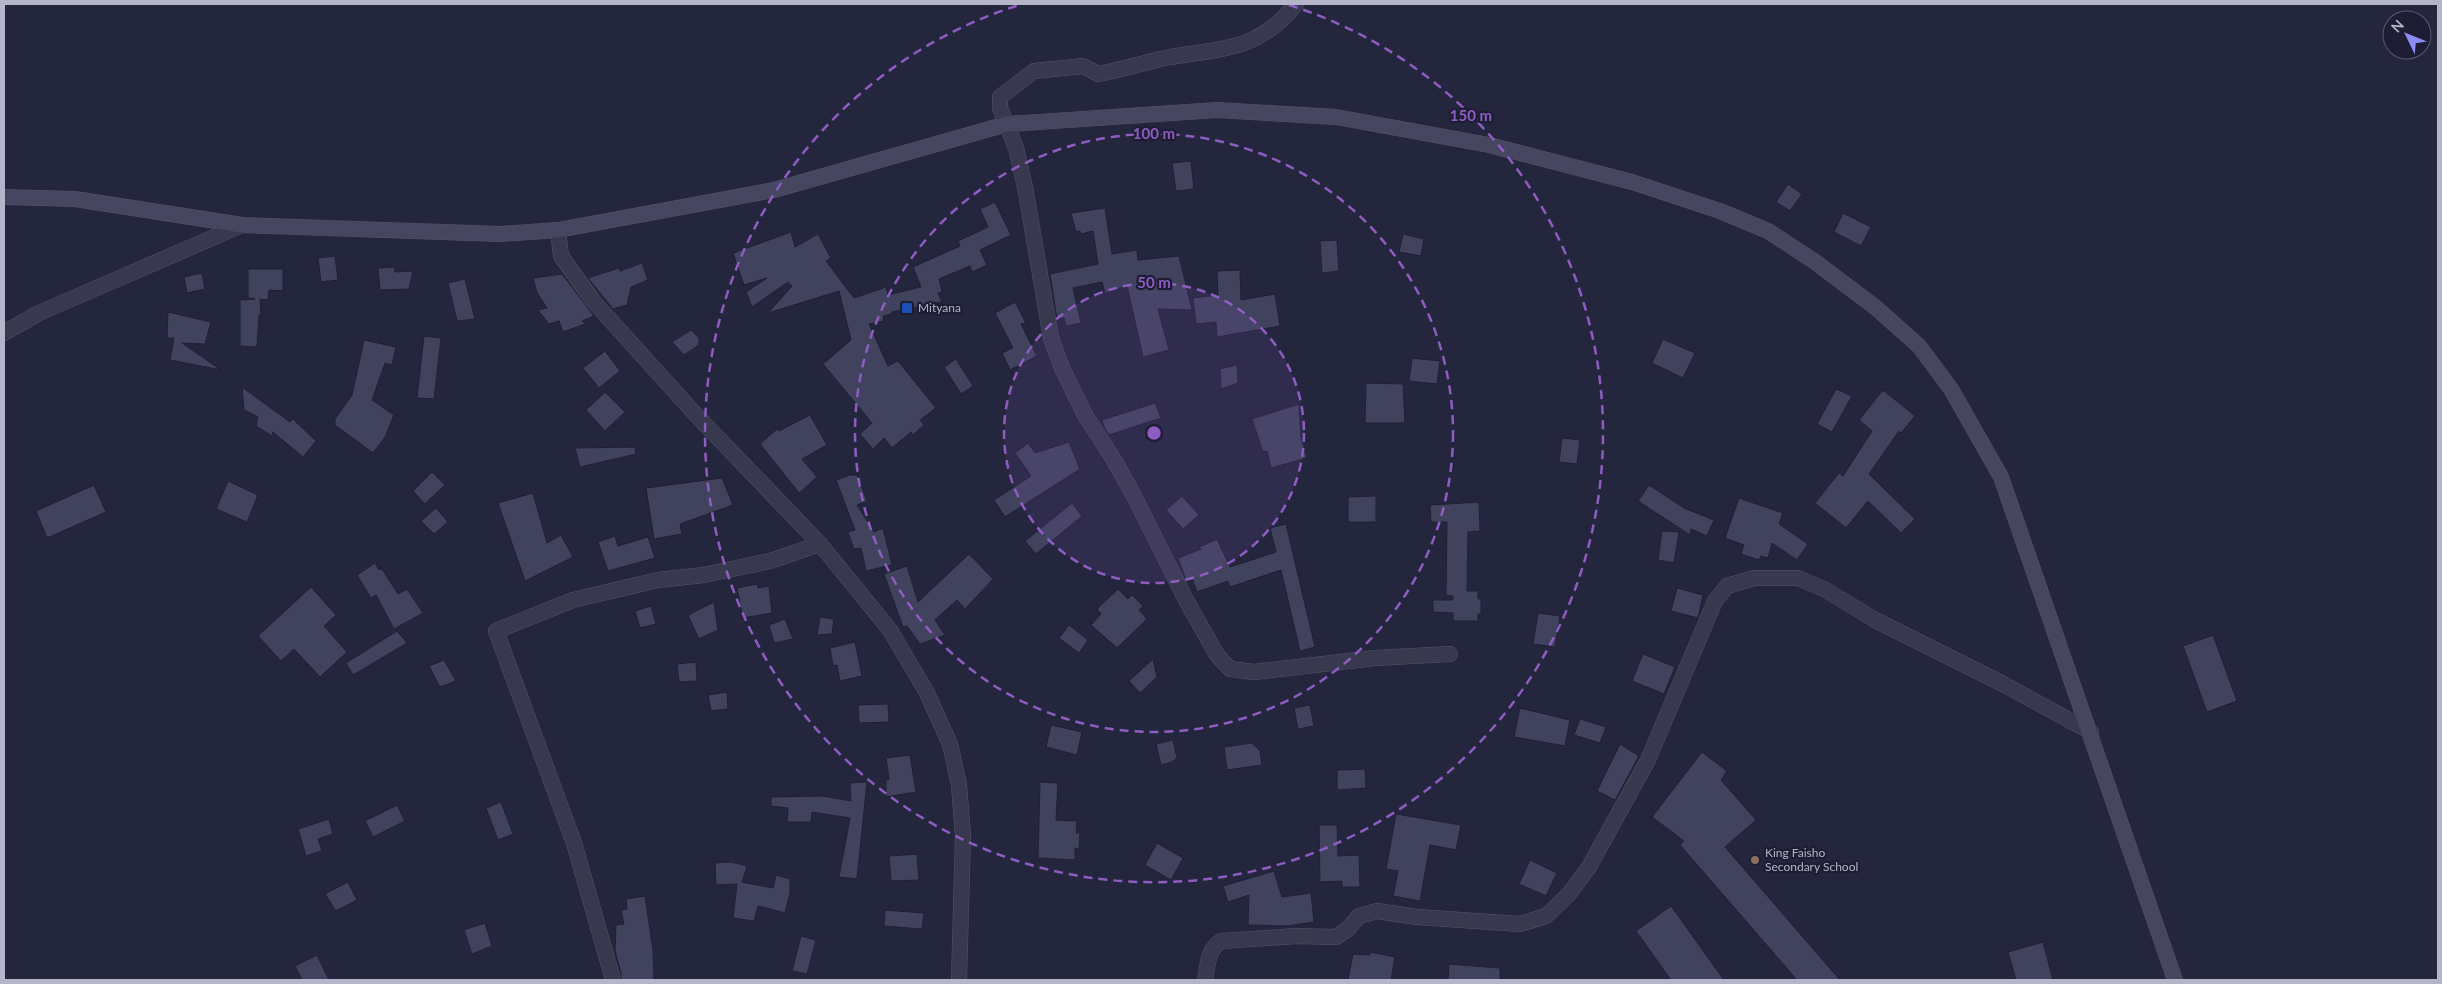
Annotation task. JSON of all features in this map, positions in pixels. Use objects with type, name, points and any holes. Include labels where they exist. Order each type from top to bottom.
[{"type":"main road","points":[[4,197],[75,199],[242,225],[500,234],[558,230],[774,190],[1007,124],[1217,110],[1336,117],[1489,145],[1632,182],[1720,211],[1768,231],[1814,261],[1875,307],[1918,346],[1951,389],[2001,477],[2091,732],[2175,980]]},
{"type":"street","points":[[1296,4],[1255,40],[1238,47],[1165,58],[1098,74],[1082,66],[1034,71],[1009,88],[1000,97],[1000,108],[1007,124],[1026,187],[1051,338],[1062,368],[1085,415],[1133,494],[1186,600],[1217,655],[1230,669],[1254,672],[1375,658],[1450,654]]},
{"type":"street","points":[[4,333],[39,313],[242,225]]},
{"type":"street","points":[[558,230],[561,256],[594,302],[697,416],[820,544],[890,630],[926,691],[950,744],[959,785],[962,836],[959,980]]},
{"type":"street","points":[[612,976],[574,843],[496,631],[573,600],[658,580],[704,575],[770,561],[820,544]]},
{"type":"street","points":[[1205,980],[1209,955],[1212,948],[1221,941],[1297,936],[1336,937],[1348,929],[1359,916],[1377,911],[1417,917],[1520,924],[1546,916],[1569,894],[1589,867],[1648,760],[1715,601],[1727,586],[1754,578],[1798,578],[1826,590],[1875,620],[2005,685],[2091,732]]},
{"type":"building","points":[[1191,161],[1194,189],[1176,191],[1172,163]]},
{"type":"building","points":[[1788,184],[1802,194],[1790,211],[1776,202]]},
{"type":"building","points":[[995,202],[1011,235],[980,250],[987,265],[972,272],[970,266],[939,279],[942,292],[938,293],[942,302],[892,312],[892,314],[883,316],[884,321],[869,324],[888,366],[898,361],[936,408],[920,420],[924,425],[913,435],[911,432],[892,448],[884,438],[873,449],[860,434],[872,423],[823,364],[851,340],[839,291],[768,313],[792,286],[788,282],[752,307],[746,292],[767,278],[744,285],[733,253],[791,232],[795,247],[818,234],[831,258],[826,261],[854,298],[886,287],[888,295],[921,287],[913,267],[960,246],[958,241],[988,227],[980,209]]},
{"type":"building","points":[[1105,208],[1112,254],[1137,250],[1138,260],[1179,256],[1192,310],[1158,309],[1169,350],[1143,357],[1127,286],[1105,293],[1102,282],[1073,288],[1081,323],[1066,326],[1064,318],[1057,319],[1050,274],[1098,264],[1093,231],[1081,234],[1080,231],[1076,232],[1071,213]]},
{"type":"building","points":[[1843,213],[1871,227],[1861,246],[1834,232]]},
{"type":"building","points":[[1403,234],[1424,239],[1421,256],[1399,252]]},
{"type":"building","points":[[1337,240],[1339,271],[1322,273],[1320,241]]},
{"type":"building","points":[[335,256],[338,280],[321,282],[318,258]]},
{"type":"building","points":[[642,263],[648,280],[631,287],[627,305],[613,309],[588,278],[619,268],[620,271]]},
{"type":"building","points":[[394,267],[395,272],[413,271],[409,289],[380,290],[378,268]]},
{"type":"building","points":[[248,269],[283,269],[283,291],[269,290],[268,300],[260,299],[261,314],[259,315],[257,347],[240,346],[240,300],[255,299],[248,298]]},
{"type":"building","points":[[1240,270],[1241,300],[1275,294],[1280,326],[1217,337],[1216,322],[1196,324],[1193,298],[1218,295],[1217,271]]},
{"type":"building","points":[[202,273],[205,289],[187,293],[184,277]]},
{"type":"building","points":[[562,274],[594,316],[582,321],[585,324],[563,332],[559,321],[549,324],[538,310],[547,308],[537,293],[533,278]]},
{"type":"building","points":[[465,279],[475,319],[457,321],[448,283]]},
{"type":"building","points":[[1015,302],[1026,323],[1021,324],[1037,356],[1010,370],[1002,353],[1013,348],[995,313]]},
{"type":"building","points":[[168,312],[211,322],[205,344],[182,343],[221,370],[170,360],[174,338],[167,338]]},
{"type":"building","points":[[691,330],[699,338],[699,345],[684,355],[672,342]]},
{"type":"building","points":[[424,336],[441,338],[434,399],[417,398]]},
{"type":"building","points":[[1663,339],[1695,353],[1683,378],[1652,363]]},
{"type":"building","points":[[364,340],[396,347],[392,365],[385,363],[372,400],[394,415],[385,437],[373,453],[335,425],[335,419],[352,395]]},
{"type":"building","points":[[605,351],[620,371],[599,388],[583,368]]},
{"type":"building","points":[[1412,358],[1440,361],[1437,384],[1409,381]]},
{"type":"building","points":[[956,359],[973,386],[961,394],[944,367]]},
{"type":"building","points":[[1237,365],[1238,383],[1221,389],[1220,369]]},
{"type":"building","points":[[1366,383],[1403,384],[1405,423],[1365,423]]},
{"type":"building","points":[[242,387],[290,422],[293,419],[316,441],[303,457],[273,432],[272,436],[256,426],[258,417],[244,410]]},
{"type":"building","points":[[1836,389],[1852,396],[1832,432],[1817,424]]},
{"type":"building","points":[[1883,390],[1915,416],[1901,433],[1899,431],[1869,474],[1915,519],[1901,533],[1868,501],[1846,528],[1815,503],[1839,473],[1843,476],[1872,431],[1859,420]]},
{"type":"building","points":[[605,392],[625,412],[605,431],[586,410]]},
{"type":"building","points":[[1155,403],[1161,418],[1109,435],[1104,427],[1102,420]]},
{"type":"building","points":[[1299,404],[1301,438],[1307,458],[1271,468],[1267,451],[1263,452],[1252,419]]},
{"type":"building","points":[[810,415],[827,445],[802,459],[817,477],[799,493],[760,444],[777,429],[779,431]]},
{"type":"building","points":[[1562,438],[1580,440],[1577,464],[1559,462]]},
{"type":"building","points":[[1069,442],[1080,469],[1005,517],[994,500],[1031,476],[1015,453],[1028,443],[1035,453]]},
{"type":"building","points":[[635,447],[636,454],[580,467],[575,448]]},
{"type":"building","points":[[432,472],[445,485],[425,504],[413,491]]},
{"type":"building","points":[[850,475],[857,475],[867,501],[857,505],[874,532],[883,528],[892,565],[866,571],[861,548],[854,549],[848,532],[855,530],[836,480]]},
{"type":"building","points":[[722,478],[733,505],[680,524],[682,534],[654,539],[646,488]]},
{"type":"building","points":[[228,481],[258,495],[247,522],[216,509]]},
{"type":"building","points":[[94,485],[106,512],[47,538],[36,511]]},
{"type":"building","points":[[1649,485],[1684,508],[1714,520],[1707,536],[1691,529],[1690,535],[1638,501]]},
{"type":"building","points":[[533,493],[547,543],[561,535],[573,557],[525,581],[498,503]]},
{"type":"building","points":[[1182,496],[1199,515],[1183,529],[1166,510]]},
{"type":"building","points":[[1376,496],[1376,522],[1348,522],[1348,497]]},
{"type":"building","points":[[1739,498],[1783,513],[1779,524],[1808,544],[1797,560],[1772,543],[1768,558],[1761,556],[1759,560],[1741,554],[1744,545],[1725,538]]},
{"type":"building","points":[[1479,502],[1480,531],[1468,532],[1467,591],[1478,591],[1478,599],[1481,599],[1481,614],[1478,614],[1478,621],[1453,621],[1453,613],[1433,612],[1433,600],[1453,600],[1453,596],[1446,595],[1447,522],[1431,522],[1430,505]]},
{"type":"building","points":[[1072,503],[1082,516],[1036,554],[1025,541]]},
{"type":"building","points":[[436,508],[448,522],[434,534],[421,521]]},
{"type":"building","points":[[1286,524],[1315,647],[1300,651],[1281,570],[1230,587],[1228,581],[1197,592],[1192,578],[1186,580],[1178,558],[1201,549],[1199,547],[1217,539],[1230,567],[1276,552],[1270,528]]},
{"type":"building","points":[[1662,531],[1679,532],[1674,563],[1658,560]]},
{"type":"building","points":[[615,536],[618,546],[648,537],[655,558],[608,571],[598,542]]},
{"type":"building","points":[[969,554],[993,579],[965,609],[957,600],[935,620],[945,635],[920,644],[907,626],[903,627],[884,574],[907,566],[918,602]]},
{"type":"building","points":[[375,563],[379,570],[382,569],[398,594],[407,589],[423,613],[394,629],[376,595],[371,598],[357,575]]},
{"type":"building","points":[[757,584],[758,588],[769,586],[772,613],[743,618],[737,588]]},
{"type":"building","points":[[311,587],[336,615],[324,626],[347,652],[320,677],[294,649],[281,661],[258,636]]},
{"type":"building","points":[[1677,588],[1703,595],[1698,618],[1671,611]]},
{"type":"building","points":[[1118,589],[1128,599],[1132,595],[1143,606],[1139,610],[1147,619],[1117,648],[1091,625],[1101,614],[1097,609]]},
{"type":"building","points":[[714,602],[718,630],[699,639],[688,615]]},
{"type":"building","points":[[651,606],[656,624],[640,628],[635,611]]},
{"type":"building","points":[[1538,613],[1560,616],[1555,647],[1533,644]]},
{"type":"building","points":[[820,617],[834,619],[832,634],[817,635]]},
{"type":"building","points":[[785,619],[793,639],[774,643],[769,625]]},
{"type":"building","points":[[1069,625],[1088,640],[1079,653],[1059,638]]},
{"type":"building","points":[[397,631],[407,643],[353,675],[346,663]]},
{"type":"building","points":[[2213,635],[2237,701],[2207,712],[2183,646]]},
{"type":"building","points":[[855,642],[862,676],[840,681],[837,665],[833,666],[830,648]]},
{"type":"building","points":[[1643,654],[1675,667],[1664,694],[1632,681]]},
{"type":"building","points":[[1153,659],[1157,677],[1140,693],[1129,681]]},
{"type":"building","points":[[444,660],[456,681],[440,687],[429,666]]},
{"type":"building","points":[[696,662],[697,681],[679,682],[677,664]]},
{"type":"building","points":[[727,692],[728,709],[711,711],[708,695]]},
{"type":"building","points":[[888,704],[889,722],[859,723],[858,705]]},
{"type":"building","points":[[1310,705],[1314,726],[1298,729],[1294,708]]},
{"type":"building","points":[[1520,708],[1570,720],[1565,746],[1514,737]]},
{"type":"building","points":[[1580,719],[1606,727],[1600,743],[1574,735]]},
{"type":"building","points":[[1051,725],[1082,732],[1077,755],[1046,747]]},
{"type":"building","points":[[1173,740],[1177,758],[1172,762],[1161,765],[1156,744]]},
{"type":"building","points":[[1252,743],[1260,751],[1262,765],[1227,770],[1224,747]]},
{"type":"building","points":[[1620,744],[1639,756],[1615,800],[1597,791]]},
{"type":"building","points":[[1702,752],[1727,771],[1721,780],[1756,820],[1725,847],[1840,980],[1797,980],[1680,845],[1684,841],[1652,817]]},
{"type":"building","points":[[910,755],[916,792],[886,797],[886,780],[889,779],[886,758]]},
{"type":"building","points":[[1365,769],[1366,788],[1337,790],[1337,770]]},
{"type":"building","points":[[867,782],[857,879],[839,877],[850,818],[812,812],[811,822],[787,822],[788,808],[771,806],[771,797],[823,796],[851,801],[850,783]]},
{"type":"building","points":[[1040,782],[1058,783],[1056,820],[1077,821],[1076,833],[1080,833],[1079,849],[1075,848],[1075,860],[1038,858]]},
{"type":"building","points":[[501,802],[513,834],[498,840],[486,808]]},
{"type":"building","points":[[397,805],[405,821],[373,837],[365,821]]},
{"type":"building","points":[[1396,814],[1461,825],[1456,850],[1430,845],[1420,901],[1393,896],[1398,871],[1386,869]]},
{"type":"building","points":[[329,819],[333,834],[318,839],[322,851],[306,856],[298,829]]},
{"type":"building","points":[[1319,825],[1337,825],[1338,856],[1359,855],[1360,887],[1342,887],[1342,881],[1320,882]]},
{"type":"building","points":[[1157,843],[1183,858],[1171,880],[1145,865]]},
{"type":"building","points":[[917,854],[919,880],[891,881],[889,856]]},
{"type":"building","points":[[1530,860],[1557,873],[1546,896],[1519,884]]},
{"type":"building","points":[[731,862],[747,866],[742,882],[773,888],[776,875],[790,879],[790,893],[785,913],[758,906],[754,921],[733,918],[737,884],[716,885],[715,863]]},
{"type":"building","points":[[1274,871],[1282,897],[1311,893],[1314,922],[1287,926],[1248,925],[1249,895],[1228,902],[1223,886]]},
{"type":"building","points":[[348,882],[357,900],[336,911],[325,894]]},
{"type":"building","points":[[645,896],[653,950],[654,980],[620,980],[621,973],[615,951],[616,925],[624,924],[621,910],[627,909],[626,899]]},
{"type":"building","points":[[1671,906],[1724,980],[1671,980],[1636,931]]},
{"type":"building","points":[[885,910],[924,913],[922,929],[884,926]]},
{"type":"building","points":[[485,923],[492,946],[472,954],[464,930]]},
{"type":"building","points":[[801,936],[816,940],[807,974],[792,971]]},
{"type":"building","points":[[2043,942],[2053,980],[2016,980],[2008,952]]},
{"type":"building","points":[[1370,952],[1395,957],[1391,980],[1348,980],[1353,954],[1370,955]]},
{"type":"building","points":[[317,955],[329,980],[302,980],[295,966]]},
{"type":"building","points":[[1449,964],[1500,968],[1500,980],[1448,980]]},
{"type":"place","name":"Mityana","points":[[907,308]]},
{"type":"place","name":"King Faisho Secondary School","points":[[1755,860]]}]
